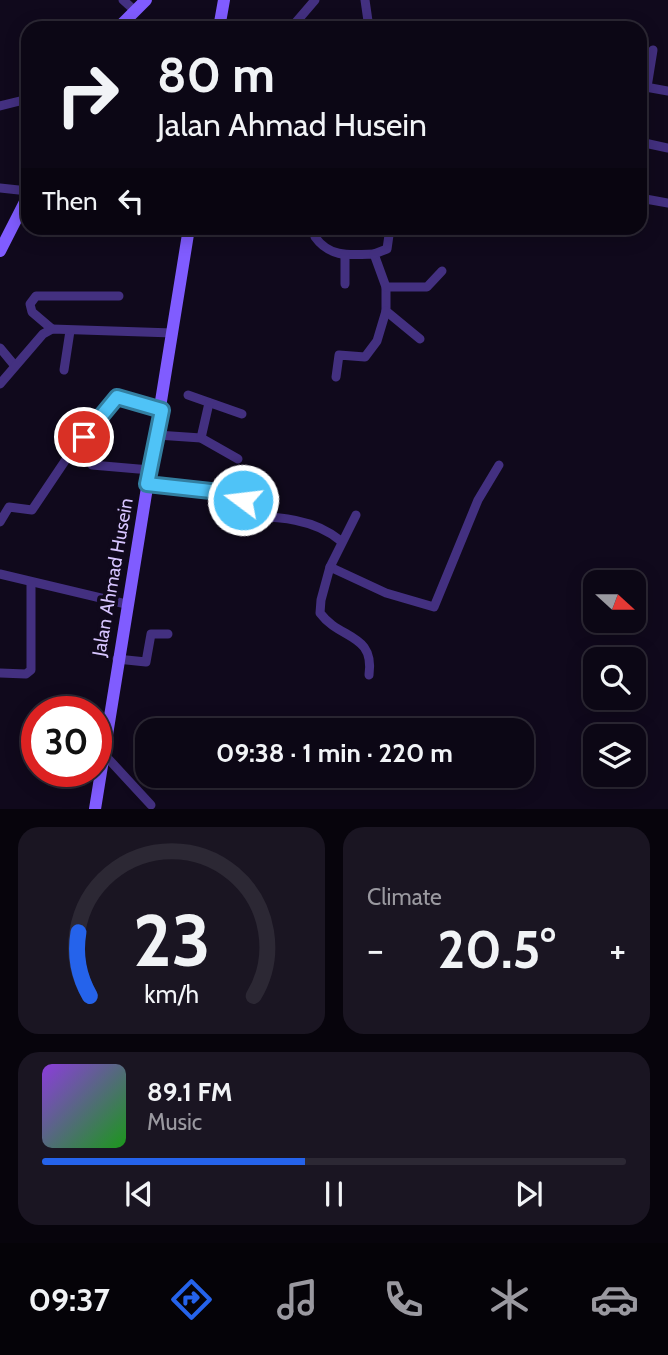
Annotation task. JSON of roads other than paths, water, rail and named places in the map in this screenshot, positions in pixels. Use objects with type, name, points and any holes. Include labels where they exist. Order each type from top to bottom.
[{"type":"main road","points":[[128,5],[146,0]]},
{"type":"main road","points":[[220,21],[224,0]]},
{"type":"main road","points":[[0,251],[21,210]]},
{"type":"main road","name":"Jalan Ahmad Husein","points":[[111,696],[162,410],[189,235]]},
{"type":"main road","name":"Jalan Ahmad Husein","points":[[95,809],[98,787]]},
{"type":"street","points":[[297,21],[315,0]]},
{"type":"street","points":[[365,0],[368,21]]},
{"type":"street","points":[[647,75],[653,51]]},
{"type":"street","points":[[647,88],[668,91]]},
{"type":"street","points":[[0,106],[21,101]]},
{"type":"street","points":[[647,144],[668,148]]},
{"type":"street","points":[[0,188],[21,190]]},
{"type":"street","points":[[647,200],[668,204]]},
{"type":"street","points":[[315,237],[323,249],[345,255],[374,254],[387,249],[389,235]]},
{"type":"street","points":[[336,377],[339,355],[365,357],[375,345],[386,311],[386,287],[374,254]]},
{"type":"street","points":[[345,255],[345,284]]},
{"type":"street","points":[[386,287],[427,287],[442,271]]},
{"type":"street","points":[[119,296],[36,296],[30,304],[32,312],[52,328],[70,331],[173,333]]},
{"type":"street","points":[[386,311],[420,339]]},
{"type":"street","points":[[0,384],[43,334],[52,328]]},
{"type":"street","points":[[64,370],[70,331]]},
{"type":"street","points":[[0,348],[15,366]]},
{"type":"street","points":[[188,395],[242,414]]},
{"type":"street","points":[[0,522],[9,507],[32,510],[71,452],[117,397],[162,410]]},
{"type":"street","points":[[201,438],[209,403]]},
{"type":"street","points":[[157,435],[201,438],[238,459]]},
{"type":"street","points":[[92,465],[150,470]]},
{"type":"street","points":[[330,567],[386,593],[434,607],[478,500],[499,465]]},
{"type":"street","points":[[147,484],[236,495],[242,498],[245,516],[278,517],[306,523],[326,529],[341,541]]},
{"type":"street","points":[[356,515],[330,567],[320,613],[366,648],[370,656],[369,675]]},
{"type":"street","points":[[0,574],[126,604]]},
{"type":"street","points":[[0,673],[29,674],[32,670],[32,582]]},
{"type":"street","points":[[117,659],[146,662],[150,635],[168,634]]},
{"type":"street","points":[[112,763],[151,805]]}]
